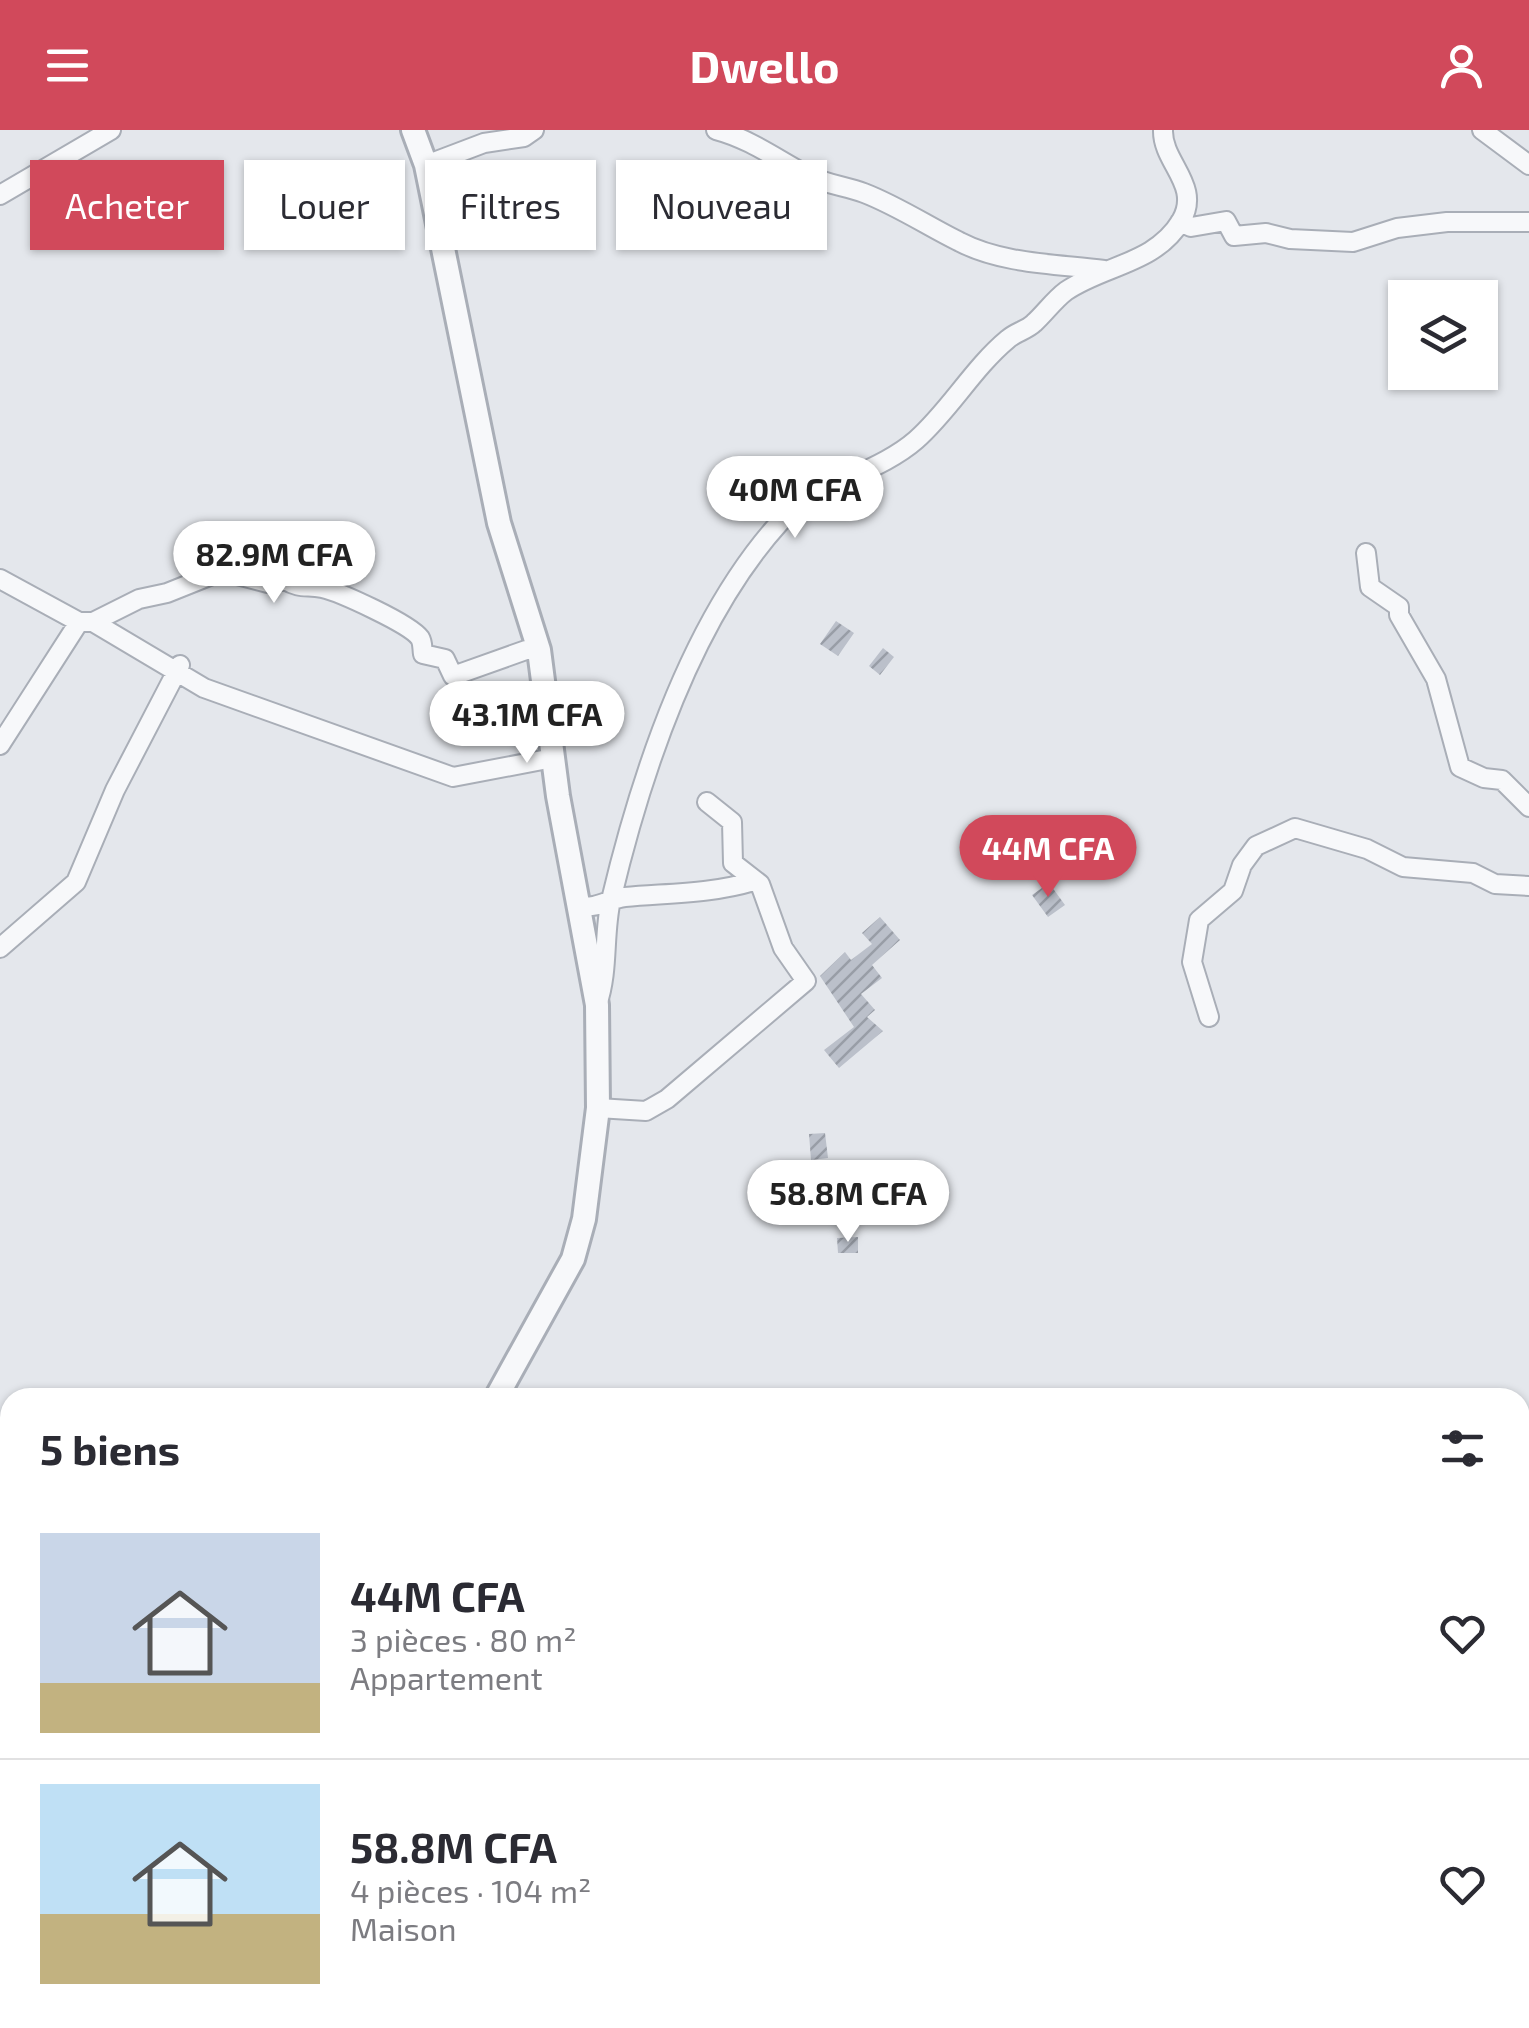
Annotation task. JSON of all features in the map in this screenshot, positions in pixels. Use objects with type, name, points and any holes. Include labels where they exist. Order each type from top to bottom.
[{"type":"street","points":[[0,195],[111,130]]},
{"type":"street","points":[[413,130],[425,162]]},
{"type":"street","points":[[440,160],[484,144],[524,137],[534,130]]},
{"type":"street","points":[[716,130],[752,141],[805,174],[862,192],[920,224],[936,226],[960,243],[1016,260],[1110,270]]},
{"type":"street","points":[[597,1004],[606,978],[610,904],[654,756],[699,640],[784,518],[917,440],[1007,340],[1031,326],[1080,282],[1144,257],[1180,222],[1186,188],[1162,144],[1162,130]]},
{"type":"street","points":[[1482,130],[1529,166]]},
{"type":"street","points":[[1180,222],[1192,228],[1226,222],[1234,236],[1266,233],[1290,239],[1354,242],[1396,228],[1447,222],[1529,222]]},
{"type":"street","points":[[444,250],[500,523],[539,650],[553,758],[597,1004],[598,1108],[584,1220],[572,1258],[501,1388]]},
{"type":"street","points":[[1366,553],[1370,587],[1399,607],[1436,679],[1456,760],[1466,772],[1502,780],[1529,807]]},
{"type":"street","points":[[0,745],[86,622],[222,571],[268,583],[285,580],[298,588],[319,587],[393,617],[420,638],[423,654],[444,659],[452,676],[526,650],[539,650]]},
{"type":"street","points":[[0,578],[178,668],[204,688],[453,778],[553,758]]},
{"type":"street","points":[[0,948],[76,882],[115,790],[178,668]]},
{"type":"street","points":[[598,1108],[646,1111],[666,1100],[806,981],[787,956],[764,893],[734,863],[732,822],[707,802]]},
{"type":"street","points":[[1210,1017],[1192,962],[1198,920],[1233,891],[1242,865],[1256,846],[1284,831],[1306,830],[1367,849],[1404,866],[1473,873],[1495,884],[1529,886]]},
{"type":"street","points":[[579,906],[610,904],[626,897],[670,897],[754,881]]},
{"type":"building","points":[[836,621],[854,633],[838,656],[820,644]]},
{"type":"building","points":[[883,648],[894,657],[880,675],[869,666]]},
{"type":"building","points":[[1049,883],[1065,905],[1048,917],[1032,895]]},
{"type":"building","points":[[880,917],[900,940],[872,965],[882,978],[861,994],[875,1010],[867,1017],[883,1031],[839,1068],[824,1050],[854,1027],[820,976],[845,952],[851,960],[872,944],[862,933]]},
{"type":"building","points":[[825,1133],[828,1158],[811,1160],[809,1134]]},
{"type":"building","points":[[858,1237],[858,1253],[838,1253],[837,1238]]}]
